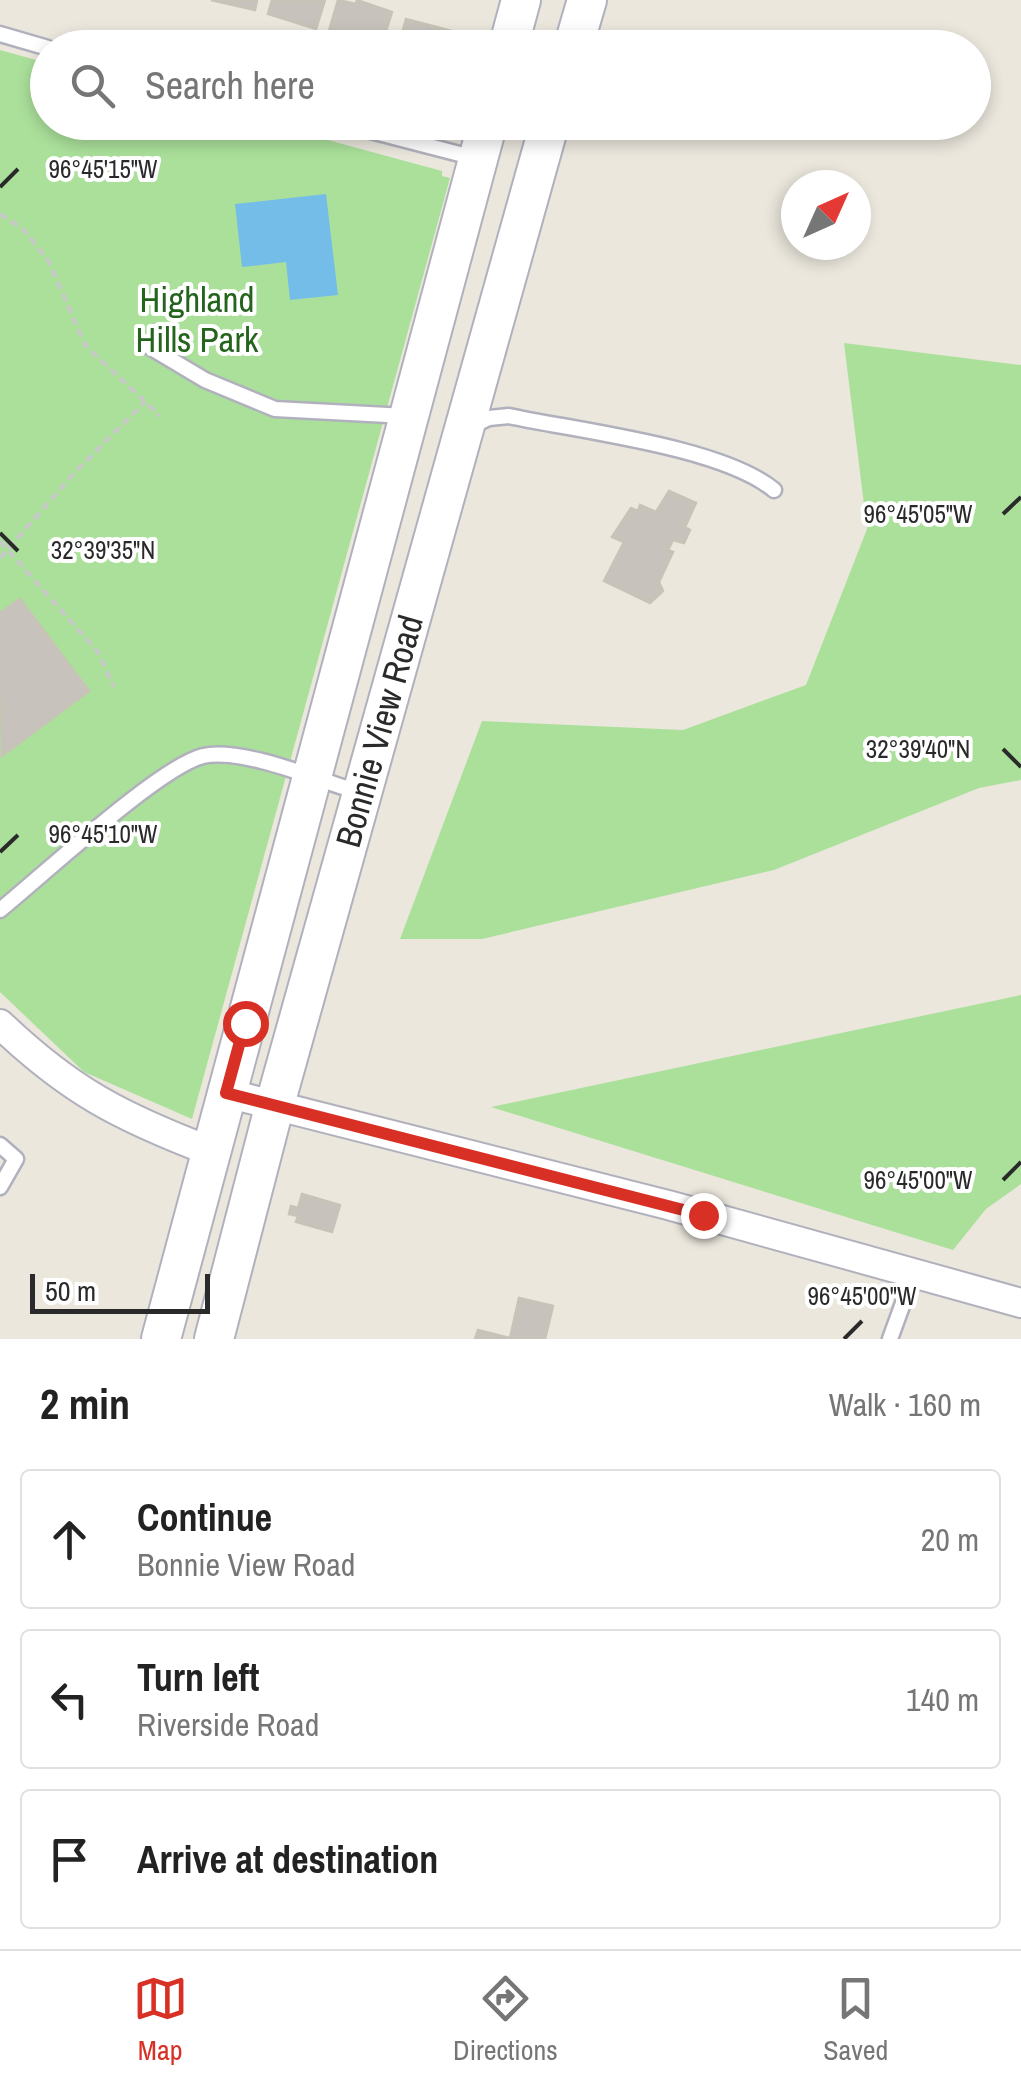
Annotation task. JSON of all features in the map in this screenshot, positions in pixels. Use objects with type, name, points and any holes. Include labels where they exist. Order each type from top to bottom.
[{"type":"main road","points":[[513,30],[521,0]]},
{"type":"main road","points":[[575,30],[579,2]]},
{"type":"main road","name":"Bonnie View Road","points":[[161,1339],[483,140]]},
{"type":"main road","name":"Bonnie View Road","points":[[214,1339],[275,1104],[545,140]]},
{"type":"main road","points":[[409,416],[462,431]]},
{"type":"street","points":[[0,1024],[65,1083],[128,1120],[210,1151]]},
{"type":"street","points":[[226,1093],[1021,1303]]},
{"type":"lane","points":[[0,34],[30,43]]},
{"type":"lane","points":[[405,140],[478,159]]},
{"type":"lane","points":[[143,343],[206,380],[275,409],[409,416]]},
{"type":"lane","points":[[462,431],[489,418],[510,416],[668,450],[755,474],[774,490]]},
{"type":"lane","points":[[0,910],[153,786],[204,756],[242,757],[362,793]]},
{"type":"lane","points":[[0,1145],[16,1159],[0,1186]]},
{"type":"lane","points":[[890,1339],[914,1273]]},
{"type":"path","points":[[0,214],[23,229],[49,262],[85,345],[160,416]]},
{"type":"path","points":[[0,558],[76,471],[145,402]]},
{"type":"path","points":[[0,541],[98,652],[114,687]]},
{"type":"green space","name":"Highland Hills Park","points":[[0,50],[30,58],[30,140],[328,140],[442,171],[442,176],[450,178],[192,1119],[84,1072],[0,992]]},
{"type":"green space","points":[[844,343],[1021,365],[1021,780],[979,788],[774,870],[482,939],[400,939],[482,721],[683,730],[806,685],[867,529]]},
{"type":"green space","points":[[1021,995],[1021,1184],[986,1209],[953,1250],[491,1107]]},
{"type":"water","points":[[326,194],[338,295],[290,300],[286,262],[242,267],[235,204]]},
{"type":"building","points":[[211,0],[257,0],[255,10]]},
{"type":"building","points":[[272,0],[325,0],[316,29],[268,14]]},
{"type":"building","points":[[338,0],[356,4],[357,0],[392,12],[386,30],[329,30]]},
{"type":"building","points":[[406,19],[448,30],[403,30]]},
{"type":"building","points":[[669,491],[696,503],[685,527],[690,530],[684,543],[673,540],[668,550],[673,552],[659,582],[663,591],[650,603],[604,581],[624,542],[612,537],[631,508],[638,511],[640,505],[656,512]]},
{"type":"building","points":[[20,599],[89,691],[2,756],[0,613]]},
{"type":"building","points":[[302,1194],[340,1205],[332,1232],[296,1222],[298,1216],[289,1214],[291,1206],[298,1208]]},
{"type":"building","points":[[519,1298],[553,1306],[545,1339],[475,1339],[478,1330],[510,1338]]},
{"type":"route","points":[[245,1023],[226,1093],[703,1215]]}]
